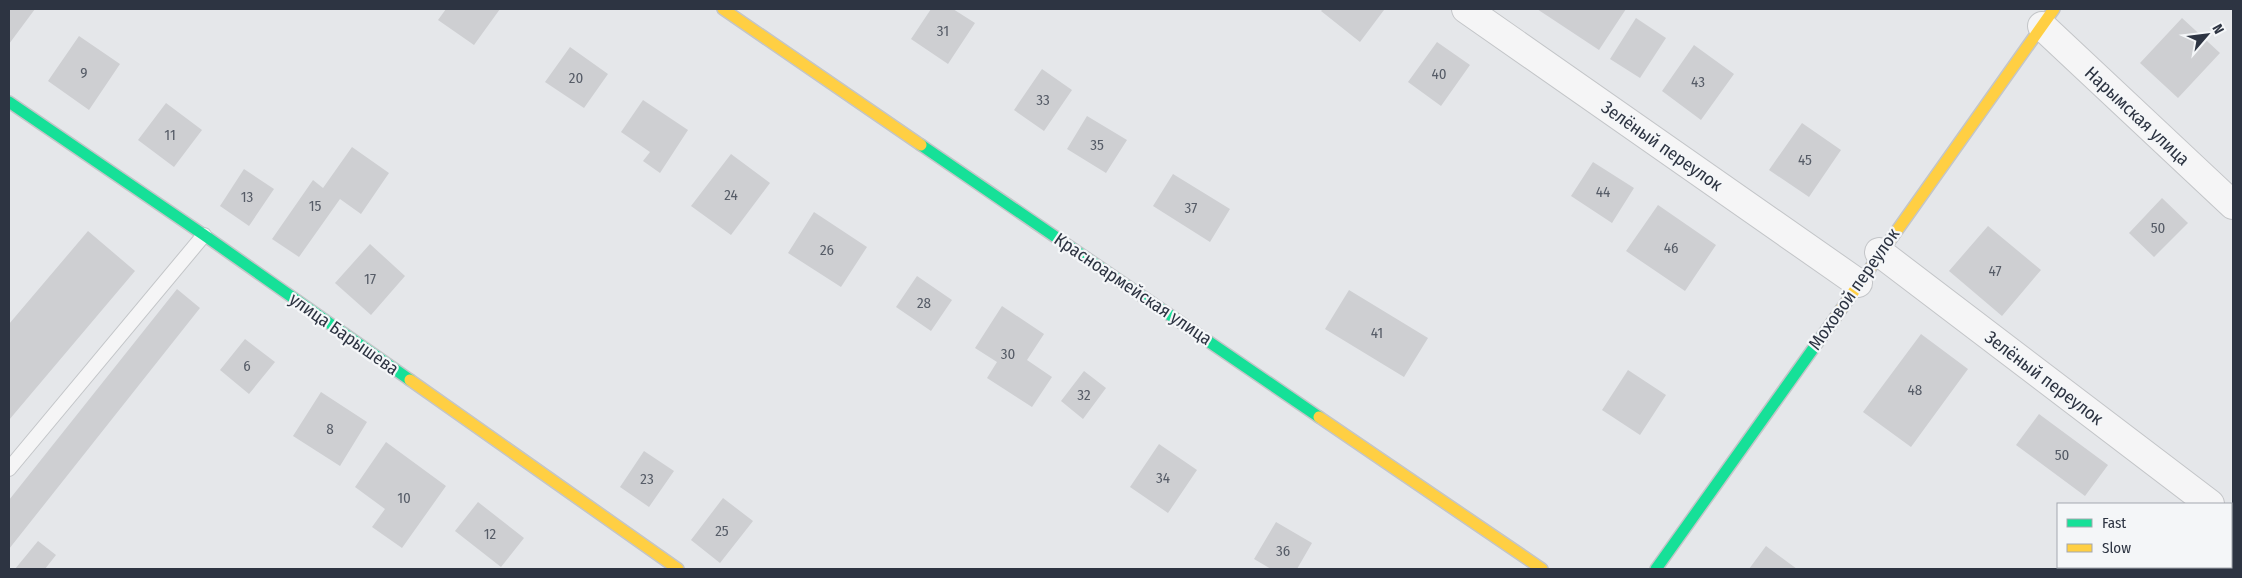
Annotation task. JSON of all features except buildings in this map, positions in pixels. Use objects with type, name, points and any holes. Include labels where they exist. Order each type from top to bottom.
[{"type":"street","name":"Красноармейская улица","points":[[723,9],[1542,569]]},
{"type":"street","name":"Зелёный переулок","points":[[1466,9],[1858,284]]},
{"type":"street","name":"Моховой переулок","points":[[1656,569],[1879,252],[2048,17]]},
{"type":"street","name":"Нарымская улица","points":[[2048,17],[2233,205]]},
{"type":"street","name":"улица Барышева","points":[[9,102],[204,235],[678,569]]},
{"type":"street","name":"Зелёный переулок","points":[[1879,252],[2209,503]]},
{"type":"lane","points":[[9,469],[204,235]]},
{"type":"traffic: fast","points":[[9,102],[204,235],[410,380]]},
{"type":"traffic: fast","points":[[921,145],[1319,417]]},
{"type":"traffic: fast","points":[[1656,569],[1835,318]]},
{"type":"traffic: slow","points":[[723,9],[921,145]]},
{"type":"traffic: slow","points":[[1835,318],[2054,9]]},
{"type":"traffic: slow","points":[[410,380],[678,569]]},
{"type":"traffic: slow","points":[[1319,417],[1542,569]]}]
